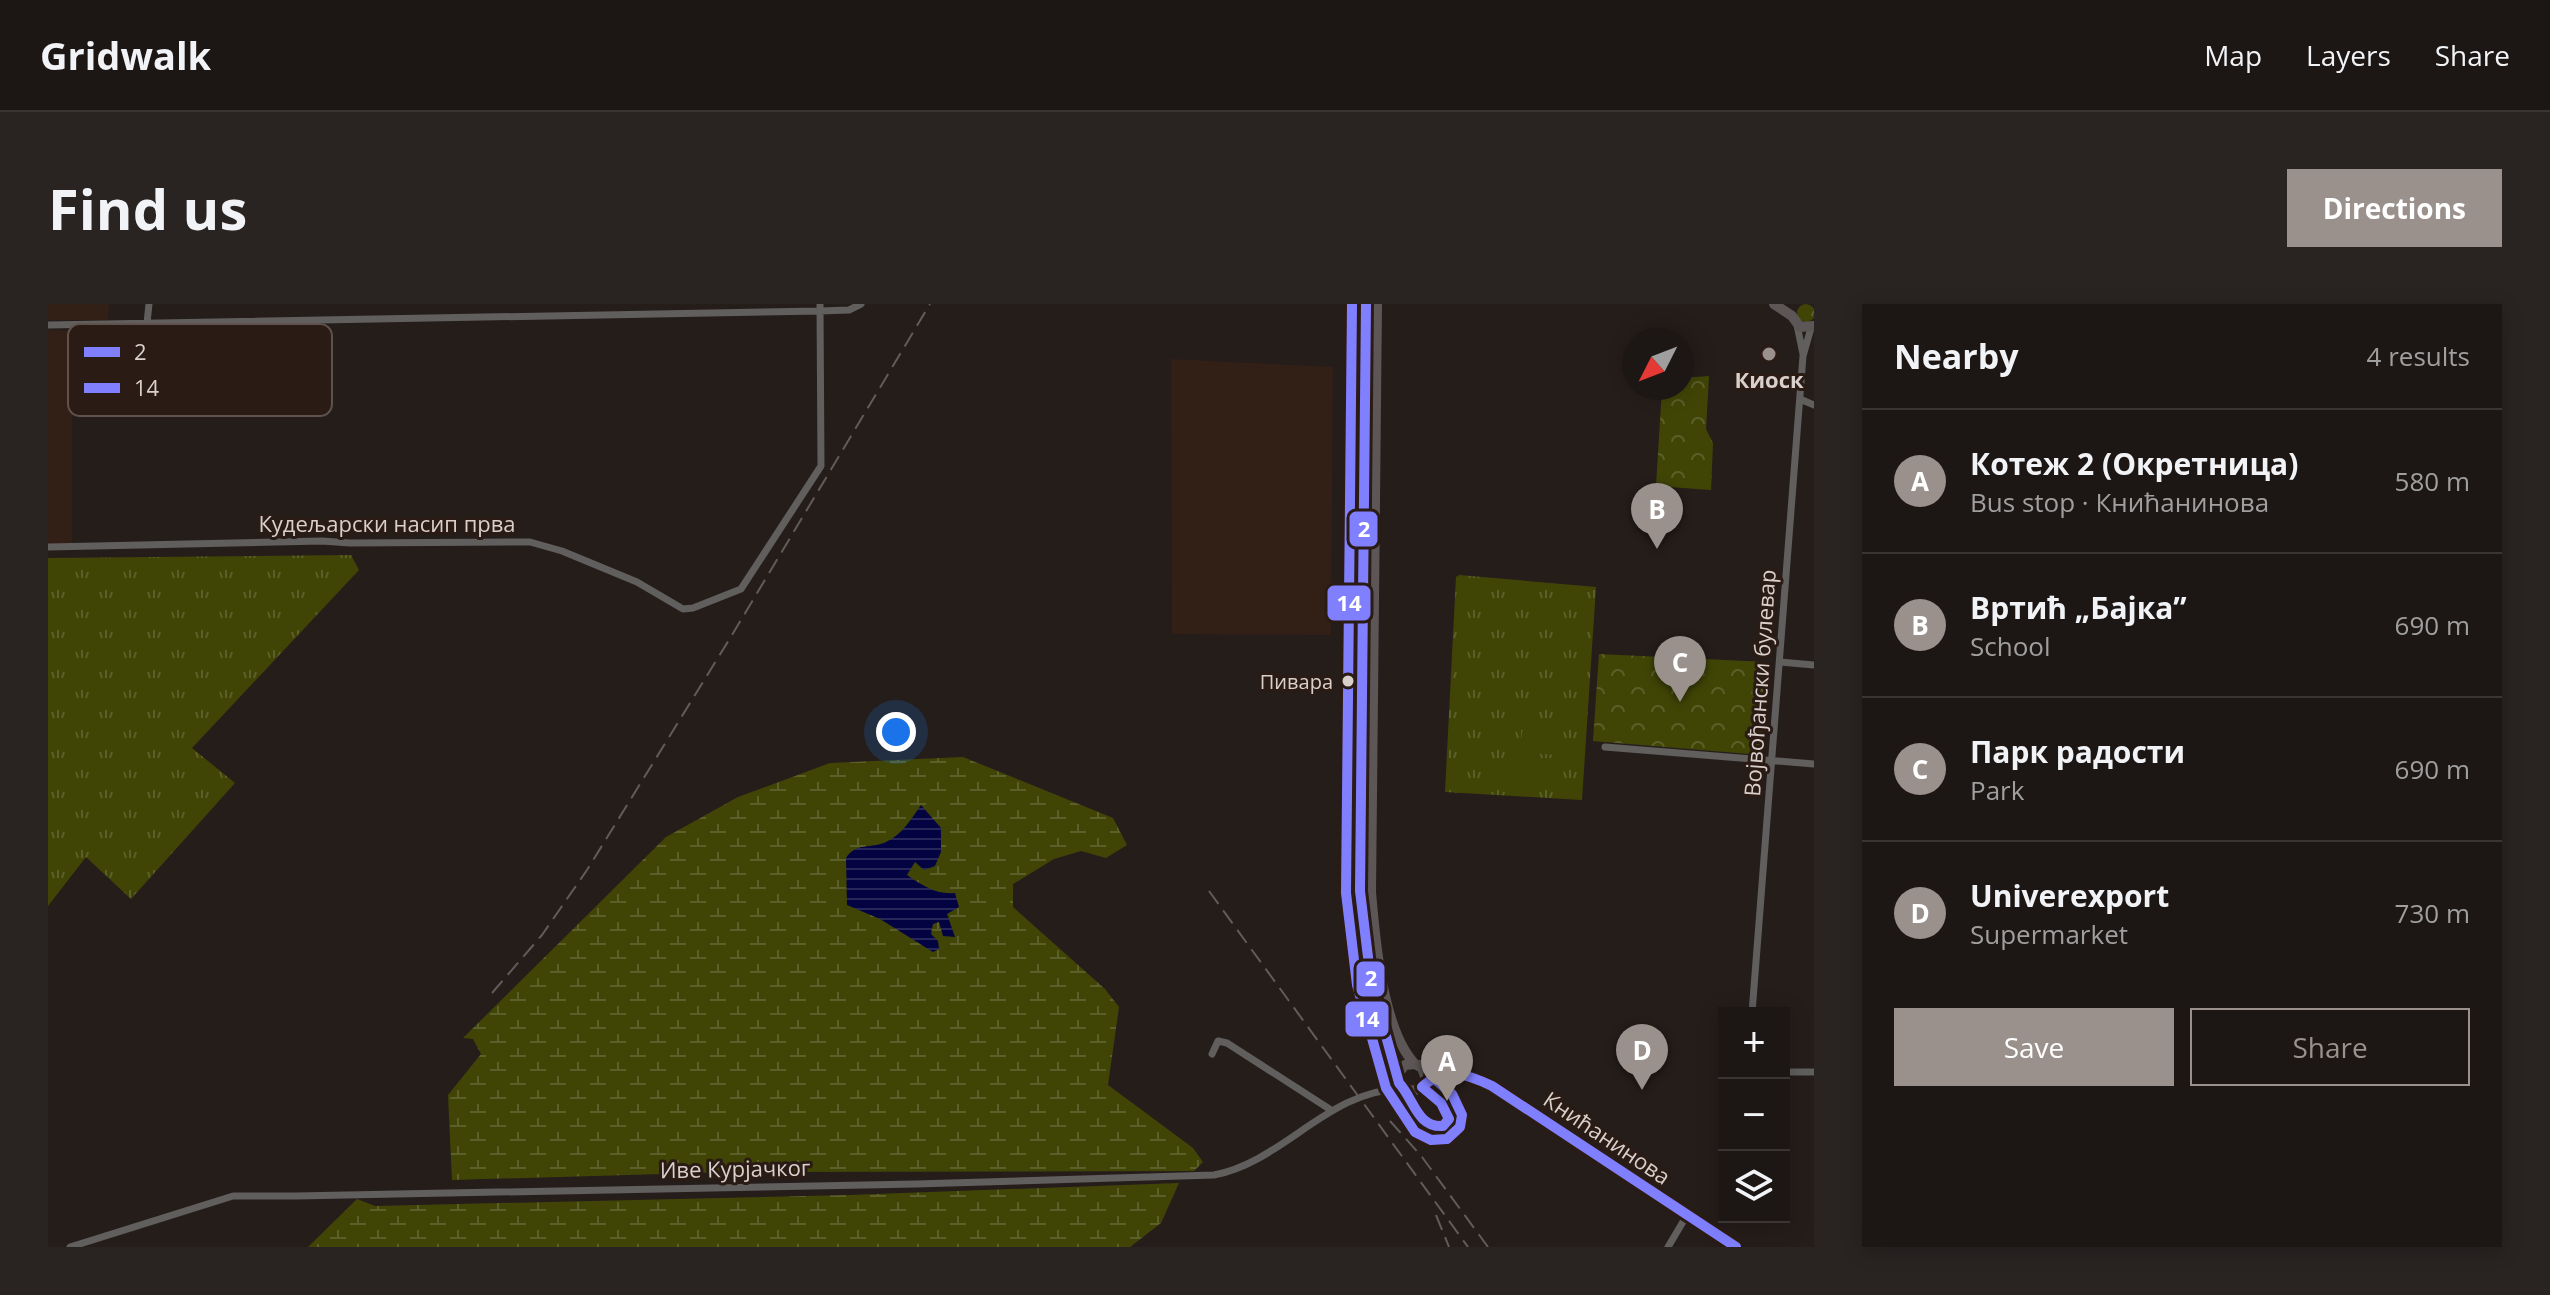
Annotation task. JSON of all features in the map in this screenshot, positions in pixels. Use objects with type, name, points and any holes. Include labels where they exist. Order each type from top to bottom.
[{"type":"main road","points":[[1366,304],[1360,891],[1371,982],[1399,1083],[1405,1089],[1415,1091],[1452,1071]]},
{"type":"main road","points":[[1377,304],[1371,892],[1381,973],[1400,1045],[1426,1075],[1425,1083]]},
{"type":"main road","points":[[1774,304],[1795,321],[1812,327]]},
{"type":"main road","points":[[1795,321],[1796,304]]},
{"type":"main road","points":[[1398,1075],[1405,1065],[1417,1064]]},
{"type":"main road","name":"Книћанинова","points":[[1417,1064],[1471,1075],[1492,1086],[1736,1247]]},
{"type":"street","points":[[147,323],[149,304]]},
{"type":"street","points":[[98,324],[820,307],[849,310],[861,304]]},
{"type":"street","name":"Кудељарски насип прва","points":[[48,547],[322,541],[530,542],[562,551],[637,582],[683,609],[693,608],[741,589],[821,466],[820,307]]},
{"type":"street","name":"Војвођански булевар","points":[[1795,321],[1803,356]]},
{"type":"street","points":[[48,325],[68,325]]},
{"type":"street","name":"Војвођански булевар","points":[[1752,1007],[1774,761],[1803,356],[1812,327]]},
{"type":"street","points":[[1800,399],[1814,405]]},
{"type":"street","points":[[1780,662],[1814,665]]},
{"type":"street","points":[[1605,747],[1814,764]]},
{"type":"street","points":[[1212,1054],[1218,1041],[1227,1043],[1331,1110]]},
{"type":"street","points":[[1790,1072],[1814,1072]]},
{"type":"street","points":[[1386,1090],[1398,1075]]},
{"type":"street","points":[[1386,1090],[1405,1089]]},
{"type":"street","name":"Иве Курјачког","points":[[70,1247],[244,1195],[916,1184],[1214,1175],[1247,1165],[1331,1110],[1386,1090]]},
{"type":"street","points":[[1668,1247],[1687,1215]]},
{"type":"shaded area","points":[[48,304],[109,304],[108,320],[48,320]]},
{"type":"shaded area","points":[[48,330],[68,331],[72,543],[48,544]]},
{"type":"shaded area","points":[[1171,359],[1333,367],[1331,635],[1172,634]]},
{"type":"shaded area","points":[[921,805],[941,828],[941,852],[935,866],[924,870],[915,862],[907,875],[935,891],[955,893],[959,907],[947,914],[955,937],[943,936],[939,922],[933,924],[931,934],[938,941],[939,949],[933,952],[880,919],[847,905],[846,858],[854,850],[892,839]]},
{"type":"green space","points":[[1802,304],[1810,304],[1815,313],[1813,320],[1802,322],[1797,317],[1797,309]]},
{"type":"green space","points":[[1709,376],[1706,429],[1713,443],[1711,490],[1656,486],[1661,400],[1694,400],[1694,377]]},
{"type":"green space","points":[[351,555],[359,570],[192,748],[235,783],[131,899],[86,857],[48,906],[48,558]]},
{"type":"green space","points":[[1456,577],[1596,587],[1582,800],[1445,792]]},
{"type":"green space","points":[[1599,654],[1767,662],[1761,755],[1593,741]]},
{"type":"green space","points":[[1522,731],[1556,734],[1555,755],[1521,752]]},
{"type":"green space","points":[[963,757],[1113,818],[1127,845],[1106,858],[1081,851],[1054,859],[1013,884],[1013,907],[1105,989],[1119,1007],[1108,1085],[1193,1148],[1203,1162],[1194,1171],[730,1172],[452,1180],[448,1095],[481,1054],[473,1039],[463,1038],[666,837],[738,797],[830,763]]},
{"type":"green space","points":[[1512,758],[1562,762],[1560,789],[1510,784]]},
{"type":"green space","points":[[1179,1183],[1161,1223],[1130,1247],[308,1247],[357,1199],[375,1206],[849,1195]]},
{"type":"railway","points":[[492,993],[542,935],[587,870],[930,304]]},
{"type":"railway","points":[[1209,891],[1468,1247]]},
{"type":"railway","points":[[1390,1121],[1422,1157],[1488,1247]]},
{"type":"railway","points":[[1436,1215],[1449,1247]]},
{"type":"transit line","name":"14","points":[[1352,304],[1346,893],[1357,985],[1386,1088],[1415,1132],[1431,1140],[1447,1139],[1460,1127],[1462,1115],[1452,1094],[1431,1076]]},
{"type":"transit line","name":"2","points":[[1366,304],[1360,891],[1371,982],[1399,1083],[1427,1122],[1443,1126],[1449,1119],[1441,1103],[1422,1087]]},
{"type":"transit line","name":"2","points":[[1422,1087],[1448,1074],[1474,1078],[1492,1086],[1736,1247]]},
{"type":"place","name":"Киоск","points":[[1769,354]]},
{"type":"place","name":"Вртић „Бајка”","points":[[1657,549]]},
{"type":"place","name":"Пивара","points":[[1348,681]]},
{"type":"place","name":"Парк радости","points":[[1680,702]]},
{"type":"place","name":"Univerexport","points":[[1642,1090]]},
{"type":"place","name":"Котеж 2 (Окретница)","points":[[1447,1101]]}]
